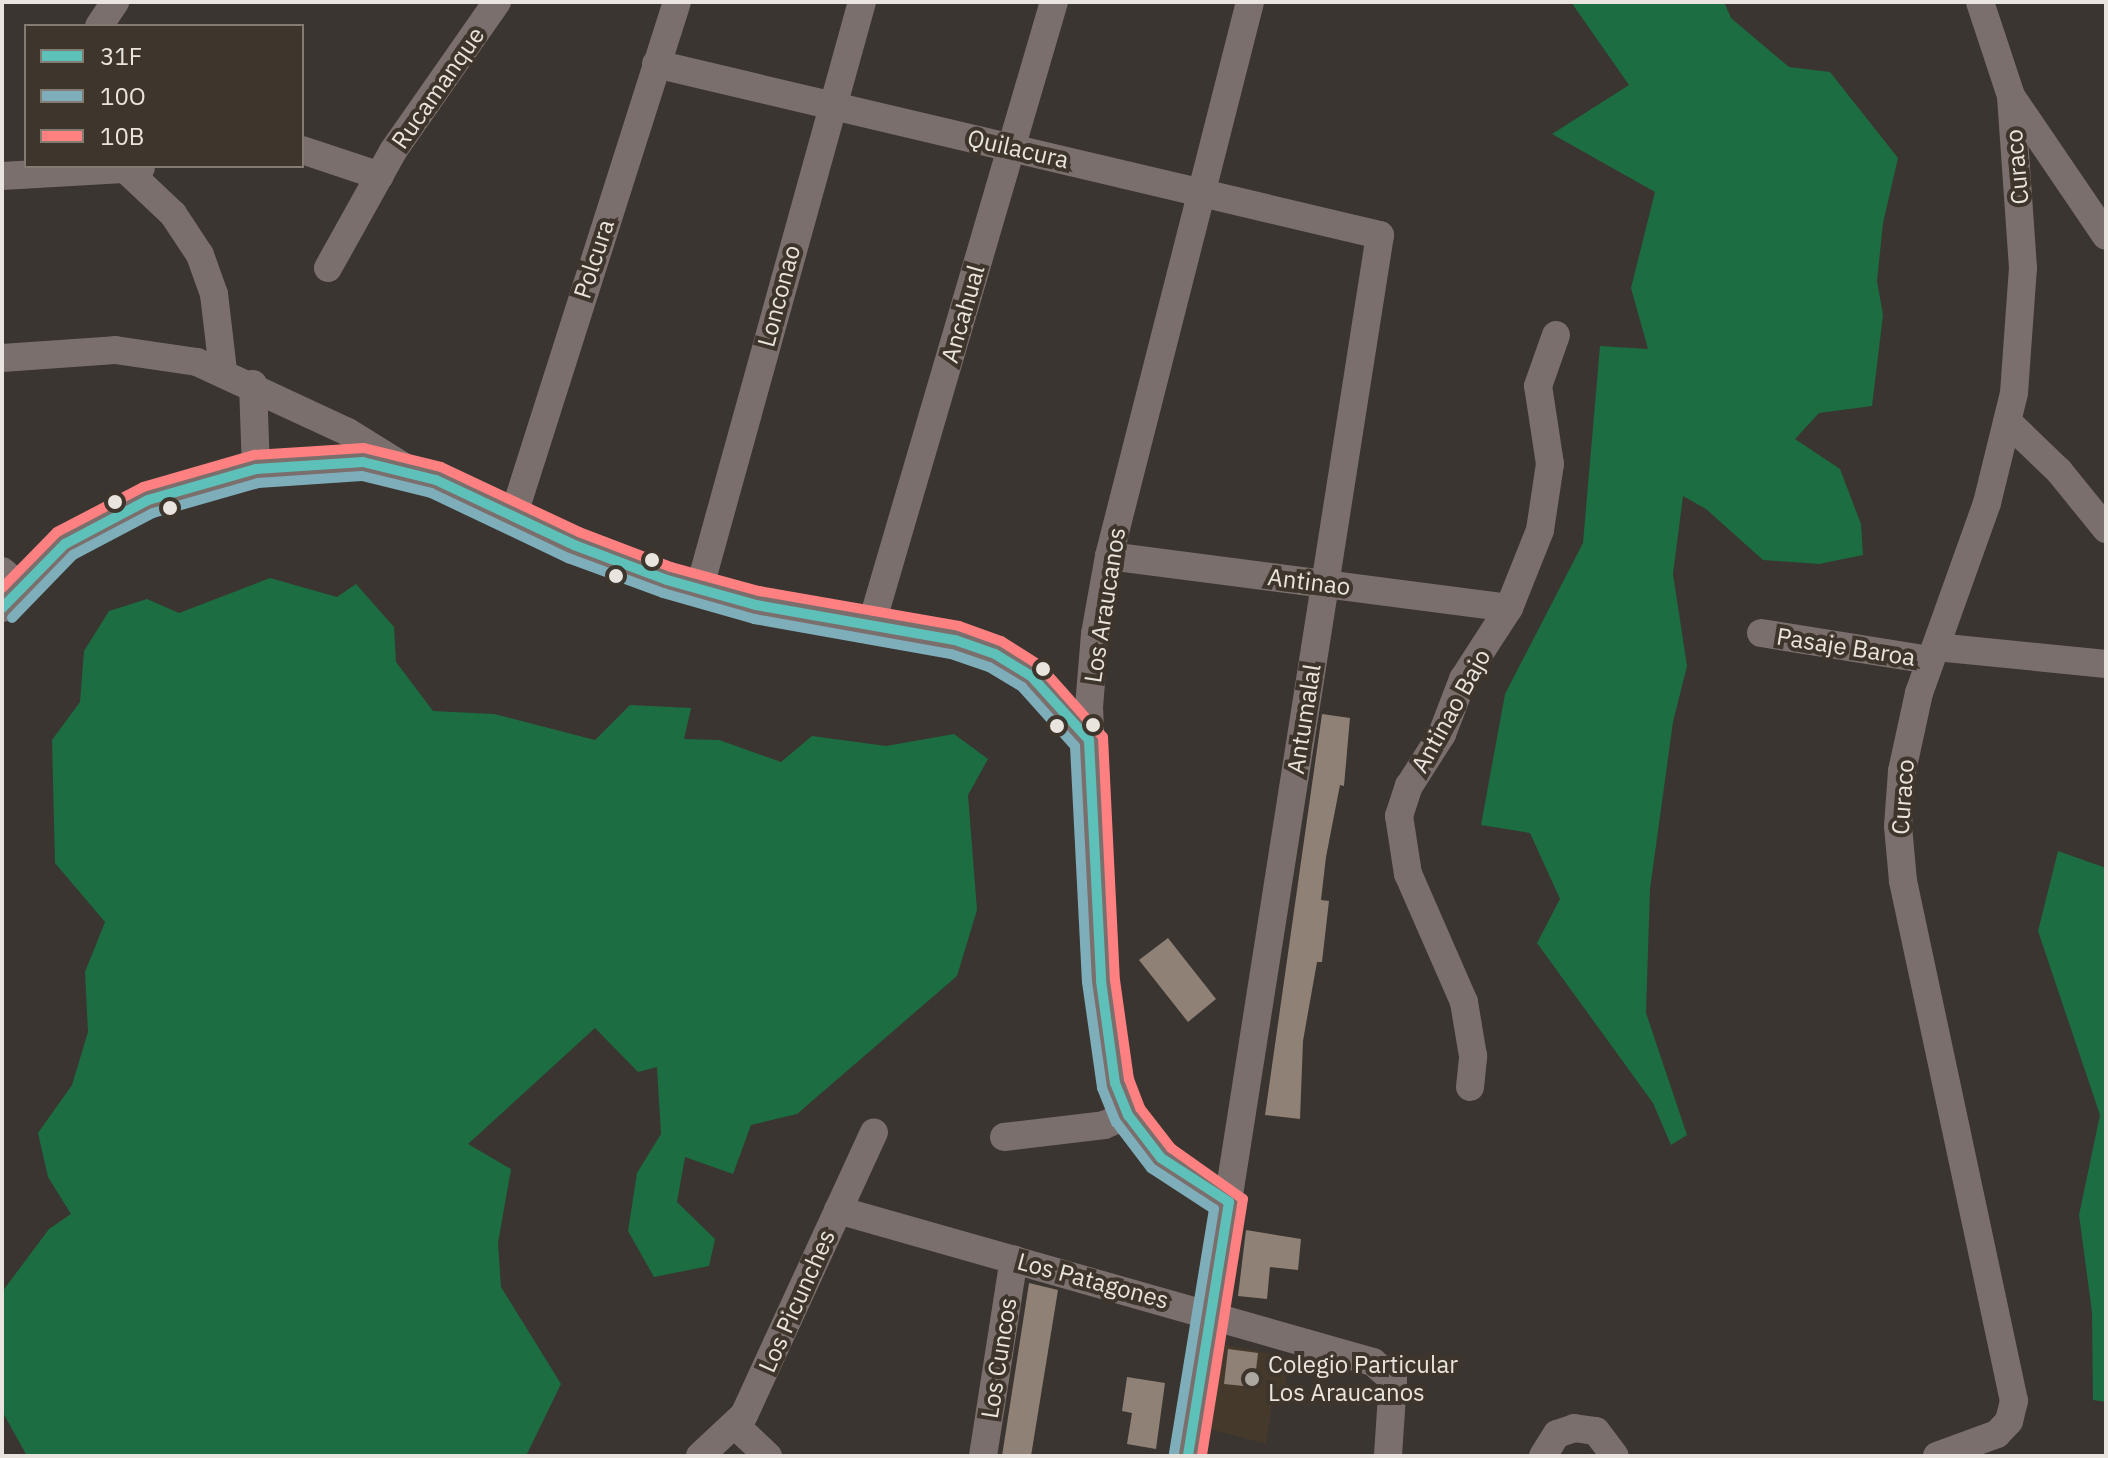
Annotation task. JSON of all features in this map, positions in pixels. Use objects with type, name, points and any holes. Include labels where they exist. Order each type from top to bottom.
[{"type":"street","points":[[100,24],[115,2]]},
{"type":"street","name":"Rucamanque","points":[[328,268],[380,176],[497,2]]},
{"type":"street","name":"Polcura","points":[[513,517],[677,2]]},
{"type":"street","name":"Lonconao","points":[[699,590],[830,106],[862,2]]},
{"type":"street","name":"Ancahual","points":[[871,626],[1054,2]]},
{"type":"street","name":"Los Araucanos","points":[[1229,1202],[1161,1158],[1128,1115],[1115,1083],[1105,1021],[1089,740],[1095,634],[1109,556],[1250,2]]},
{"type":"street","points":[[1980,2],[2011,96],[2098,207],[2106,236]]},
{"type":"street","name":"Quilacura","points":[[656,64],[1201,190],[1380,235]]},
{"type":"street","name":"Curaco","points":[[1937,1456],[1997,1434],[2009,1421],[2014,1401],[1901,867],[1902,771],[1933,654],[1987,503],[2008,422],[2023,302],[2011,96]]},
{"type":"street","name":"Rucamanque","points":[[304,151],[380,176]]},
{"type":"street","points":[[2,176],[118,168]]},
{"type":"street","points":[[134,168],[173,214],[200,255],[214,294],[223,371]]},
{"type":"street","name":"Antumalal","points":[[1229,1202],[1380,235]]},
{"type":"street","name":"Antinao Bajo","points":[[1470,1087],[1468,1019],[1446,954],[1408,874],[1399,816],[1409,786],[1442,734],[1463,679],[1509,608],[1531,558],[1547,500],[1549,446],[1538,386],[1556,335]]},
{"type":"street","points":[[2,358],[142,351],[223,371],[377,448],[412,472],[513,517],[699,590],[955,640],[995,654],[1045,688],[1089,740]]},
{"type":"street","points":[[253,384],[256,469]]},
{"type":"street","points":[[2008,422],[2059,471],[2106,529]]},
{"type":"street","points":[[8,589],[65,544],[119,512],[177,489],[256,469],[339,461],[412,472]]},
{"type":"street","name":"Antinao","points":[[1109,556],[1509,608]]},
{"type":"street","name":"Pasaje Baroa","points":[[1761,633],[1933,654],[2106,664]]},
{"type":"street","points":[[1004,1137],[1104,1125],[1128,1115]]},
{"type":"street","name":"Los Picunches","points":[[700,1456],[736,1426],[874,1132]]},
{"type":"street","points":[[1188,1456],[1229,1202]]},
{"type":"street","name":"Los Patagones","points":[[838,1210],[1373,1362],[1390,1374],[1394,1389],[1388,1456]]},
{"type":"street","name":"Los Cuncos","points":[[983,1456],[1014,1259]]},
{"type":"street","points":[[736,1426],[768,1456]]},
{"type":"street","points":[[1543,1456],[1557,1434],[1585,1428],[1605,1438],[1615,1456]]},
{"type":"shaded area","name":"Colegio Particular Los Araucanos","points":[[1222,1344],[1290,1358],[1282,1400],[1273,1399],[1266,1444],[1210,1429]]},
{"type":"green space","points":[[1571,2],[1724,2],[1731,18],[1789,67],[1830,72],[1898,158],[1883,223],[1877,281],[1883,315],[1872,406],[1819,413],[1795,439],[1840,469],[1861,524],[1863,555],[1819,564],[1763,560],[1706,509],[1683,496],[1673,574],[1687,666],[1673,722],[1650,889],[1646,1013],[1687,1135],[1671,1145],[1653,1103],[1537,943],[1560,899],[1530,833],[1481,825],[1505,694],[1583,543],[1600,346],[1648,349],[1631,288],[1655,192],[1552,134],[1629,85]]},
{"type":"green space","points":[[270,578],[337,597],[356,584],[394,627],[396,662],[433,711],[494,714],[595,740],[630,705],[691,708],[684,739],[719,740],[781,762],[812,736],[886,746],[954,734],[988,759],[968,795],[977,910],[957,976],[797,1114],[751,1125],[733,1174],[685,1157],[677,1202],[715,1239],[709,1266],[654,1277],[628,1231],[637,1173],[661,1134],[657,1067],[638,1072],[595,1028],[468,1144],[511,1169],[498,1243],[501,1287],[561,1384],[526,1456],[27,1456],[2,1411],[2,1292],[49,1229],[71,1214],[48,1177],[38,1133],[72,1085],[88,1032],[85,972],[105,922],[55,863],[52,740],[80,702],[84,651],[109,611],[147,599],[179,613]]},
{"type":"green space","points":[[2058,851],[2106,868],[2106,1402],[2093,1400],[2092,1312],[2079,1215],[2100,1115],[2038,931]]},
{"type":"building","points":[[1322,714],[1350,718],[1344,786],[1340,785],[1321,900],[1329,901],[1322,962],[1317,962],[1303,1041],[1300,1119],[1265,1115]]},
{"type":"building","points":[[1168,938],[1216,999],[1188,1022],[1139,960]]},
{"type":"building","points":[[1246,1230],[1301,1239],[1298,1270],[1270,1267],[1267,1299],[1238,1296]]},
{"type":"building","points":[[1029,1283],[1058,1290],[1031,1456],[1002,1456]]},
{"type":"building","points":[[1228,1349],[1258,1353],[1254,1387],[1224,1384]]},
{"type":"building","points":[[1127,1377],[1165,1383],[1156,1449],[1127,1444],[1132,1413],[1122,1411]]},
{"type":"transit line","name":"10B","points":[[2,588],[57,532],[143,487],[254,455],[364,448],[441,467],[579,532],[671,567],[759,591],[959,626],[1001,641],[1039,665],[1103,737],[1115,980],[1129,1079],[1140,1108],[1171,1148],[1243,1199],[1202,1456]]},
{"type":"transit line","name":"31F","points":[[2,608],[65,544],[148,500],[256,469],[363,462],[436,480],[574,545],[667,580],[756,605],[955,640],[995,654],[1031,676],[1089,740],[1101,981],[1115,1083],[1128,1115],[1161,1158],[1229,1202],[1188,1456]]},
{"type":"transit line","name":"10O","points":[[12,618],[73,555],[153,513],[258,483],[362,476],[431,493],[568,558],[663,593],[754,619],[951,654],[989,667],[1022,687],[1075,746],[1087,982],[1102,1088],[1116,1122],[1151,1168],[1214,1209],[1174,1454]]},
{"type":"place","name":"Colegio Particular Los Araucanos","points":[[1252,1379]]}]
